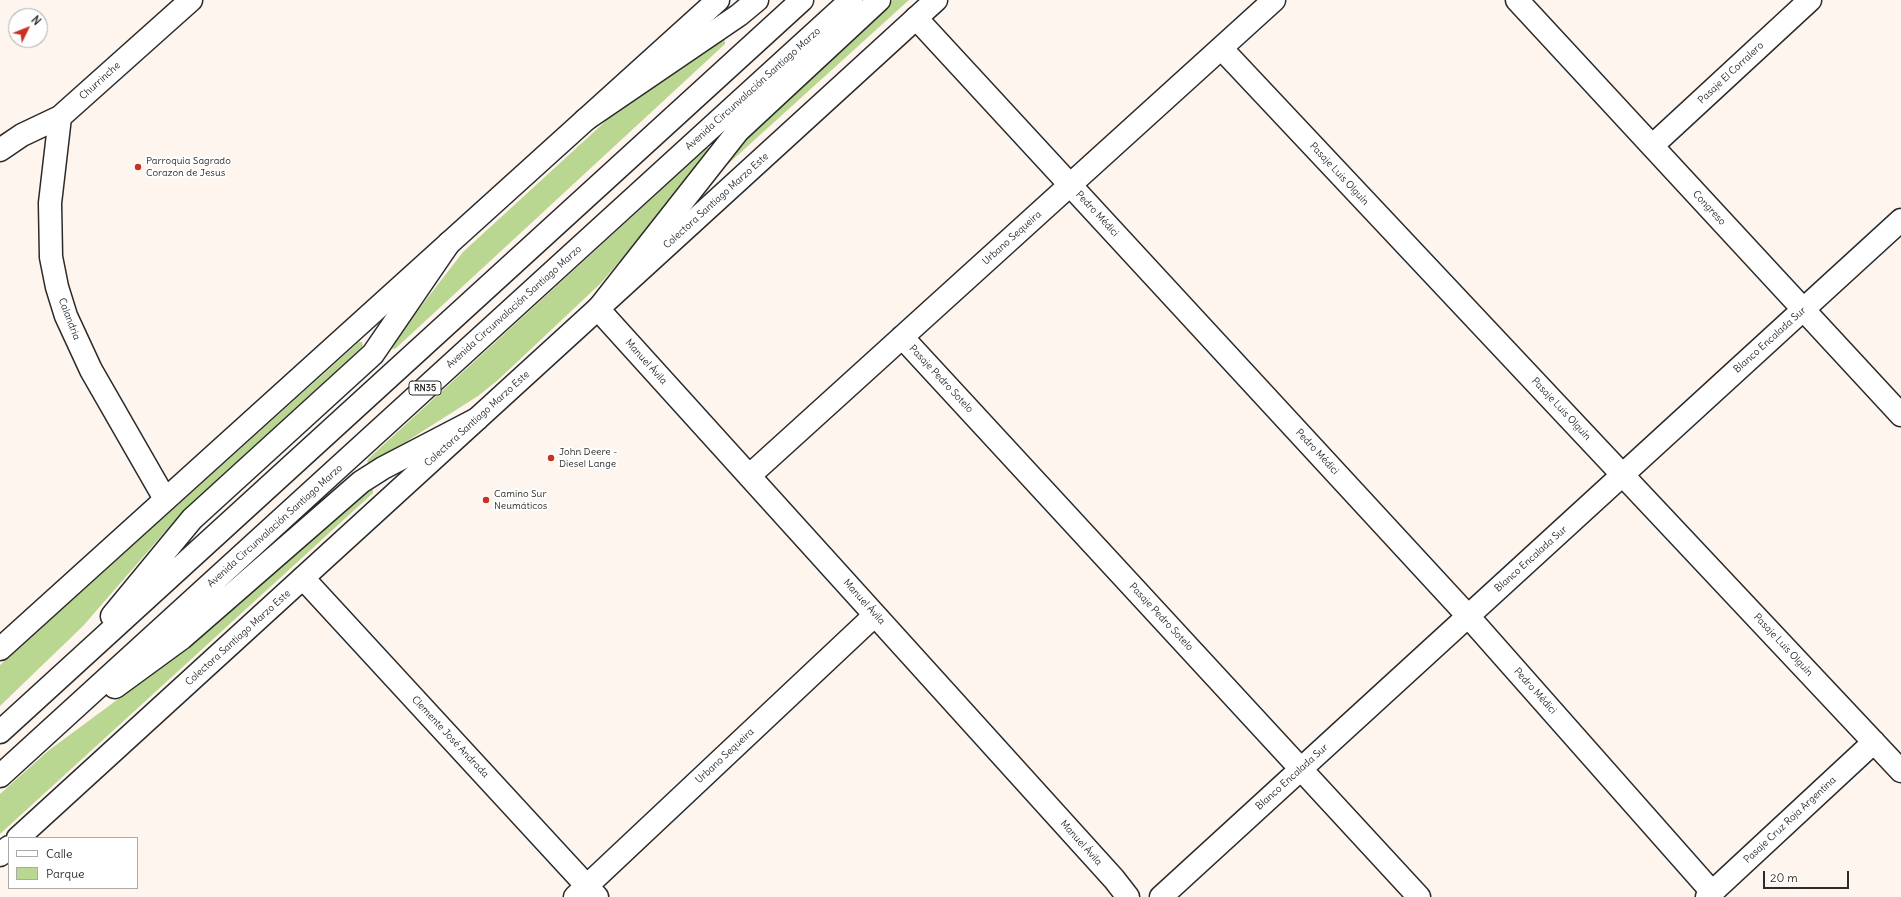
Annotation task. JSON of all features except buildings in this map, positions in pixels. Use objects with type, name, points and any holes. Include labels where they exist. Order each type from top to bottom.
[{"type":"main road","name":"Churrinche","points":[[0,150],[22,135],[60,117],[191,0]]},
{"type":"main road","points":[[0,650],[718,0]]},
{"type":"main road","points":[[585,120],[739,15],[758,0]]},
{"type":"main road","points":[[0,732],[802,0]]},
{"type":"main road","name":"Avenida Circunvalación Santiago Marzo","points":[[0,776],[851,0]]},
{"type":"main road","points":[[598,309],[738,131],[879,0]]},
{"type":"main road","name":"Colectora Santiago Marzo Este","points":[[19,837],[936,0]]},
{"type":"main road","name":"Urbano Sequeira","points":[[749,476],[1274,0]]},
{"type":"main road","name":"Congreso","points":[[1517,0],[1901,415]]},
{"type":"main road","name":"Pasaje El Corralero","points":[[1652,146],[1810,0]]},
{"type":"main road","name":"Pedro Médici","points":[[916,18],[1468,616],[1710,894]]},
{"type":"main road","name":"Pasaje Luis Olguín","points":[[1221,48],[1901,771]]},
{"type":"main road","name":"Calandria","points":[[60,117],[50,216],[51,257],[57,287],[66,316],[91,370],[166,500]]},
{"type":"main road","name":"Blanco Encalada Sur","points":[[1161,897],[1901,220]]},
{"type":"main road","points":[[66,672],[192,519],[373,354],[449,243]]},
{"type":"main road","name":"Manuel Ávila","points":[[598,309],[1114,879],[1128,897]]},
{"type":"main road","name":"Pasaje Pedro Sotelo","points":[[902,337],[1419,897]]},
{"type":"main road","points":[[32,748],[182,638],[350,490],[377,471],[477,419]]},
{"type":"main road","name":"Clemente José Andrada","points":[[303,578],[586,893]]},
{"type":"main road","name":"Urbano Sequeira","points":[[586,893],[875,615]]},
{"type":"main road","name":"Pasaje Cruz Roja Argentina","points":[[1710,894],[1874,742]]},
{"type":"main road","points":[[0,855],[8,848]]},
{"type":"green space","points":[[893,0],[909,0],[728,164],[725,164],[724,160],[770,110]]},
{"type":"green space","points":[[721,39],[725,39],[725,44],[395,349],[390,348],[463,252],[608,119]]},
{"type":"green space","points":[[707,148],[711,148],[711,153],[601,283],[498,380],[478,396],[371,464],[367,462],[368,459]]},
{"type":"green space","points":[[359,342],[362,342],[363,346],[183,511],[83,626],[0,706],[0,665]]},
{"type":"green space","points":[[370,488],[373,490],[373,493],[0,834],[0,794],[48,751],[183,651]]},
{"type":"place","name":"Parroquia Sagrado Corazon de Jesus","points":[[138,167]]},
{"type":"place","name":"John Deere - Diesel Lange","points":[[551,458]]},
{"type":"place","name":"Camino Sur Neumáticos","points":[[486,500]]}]
